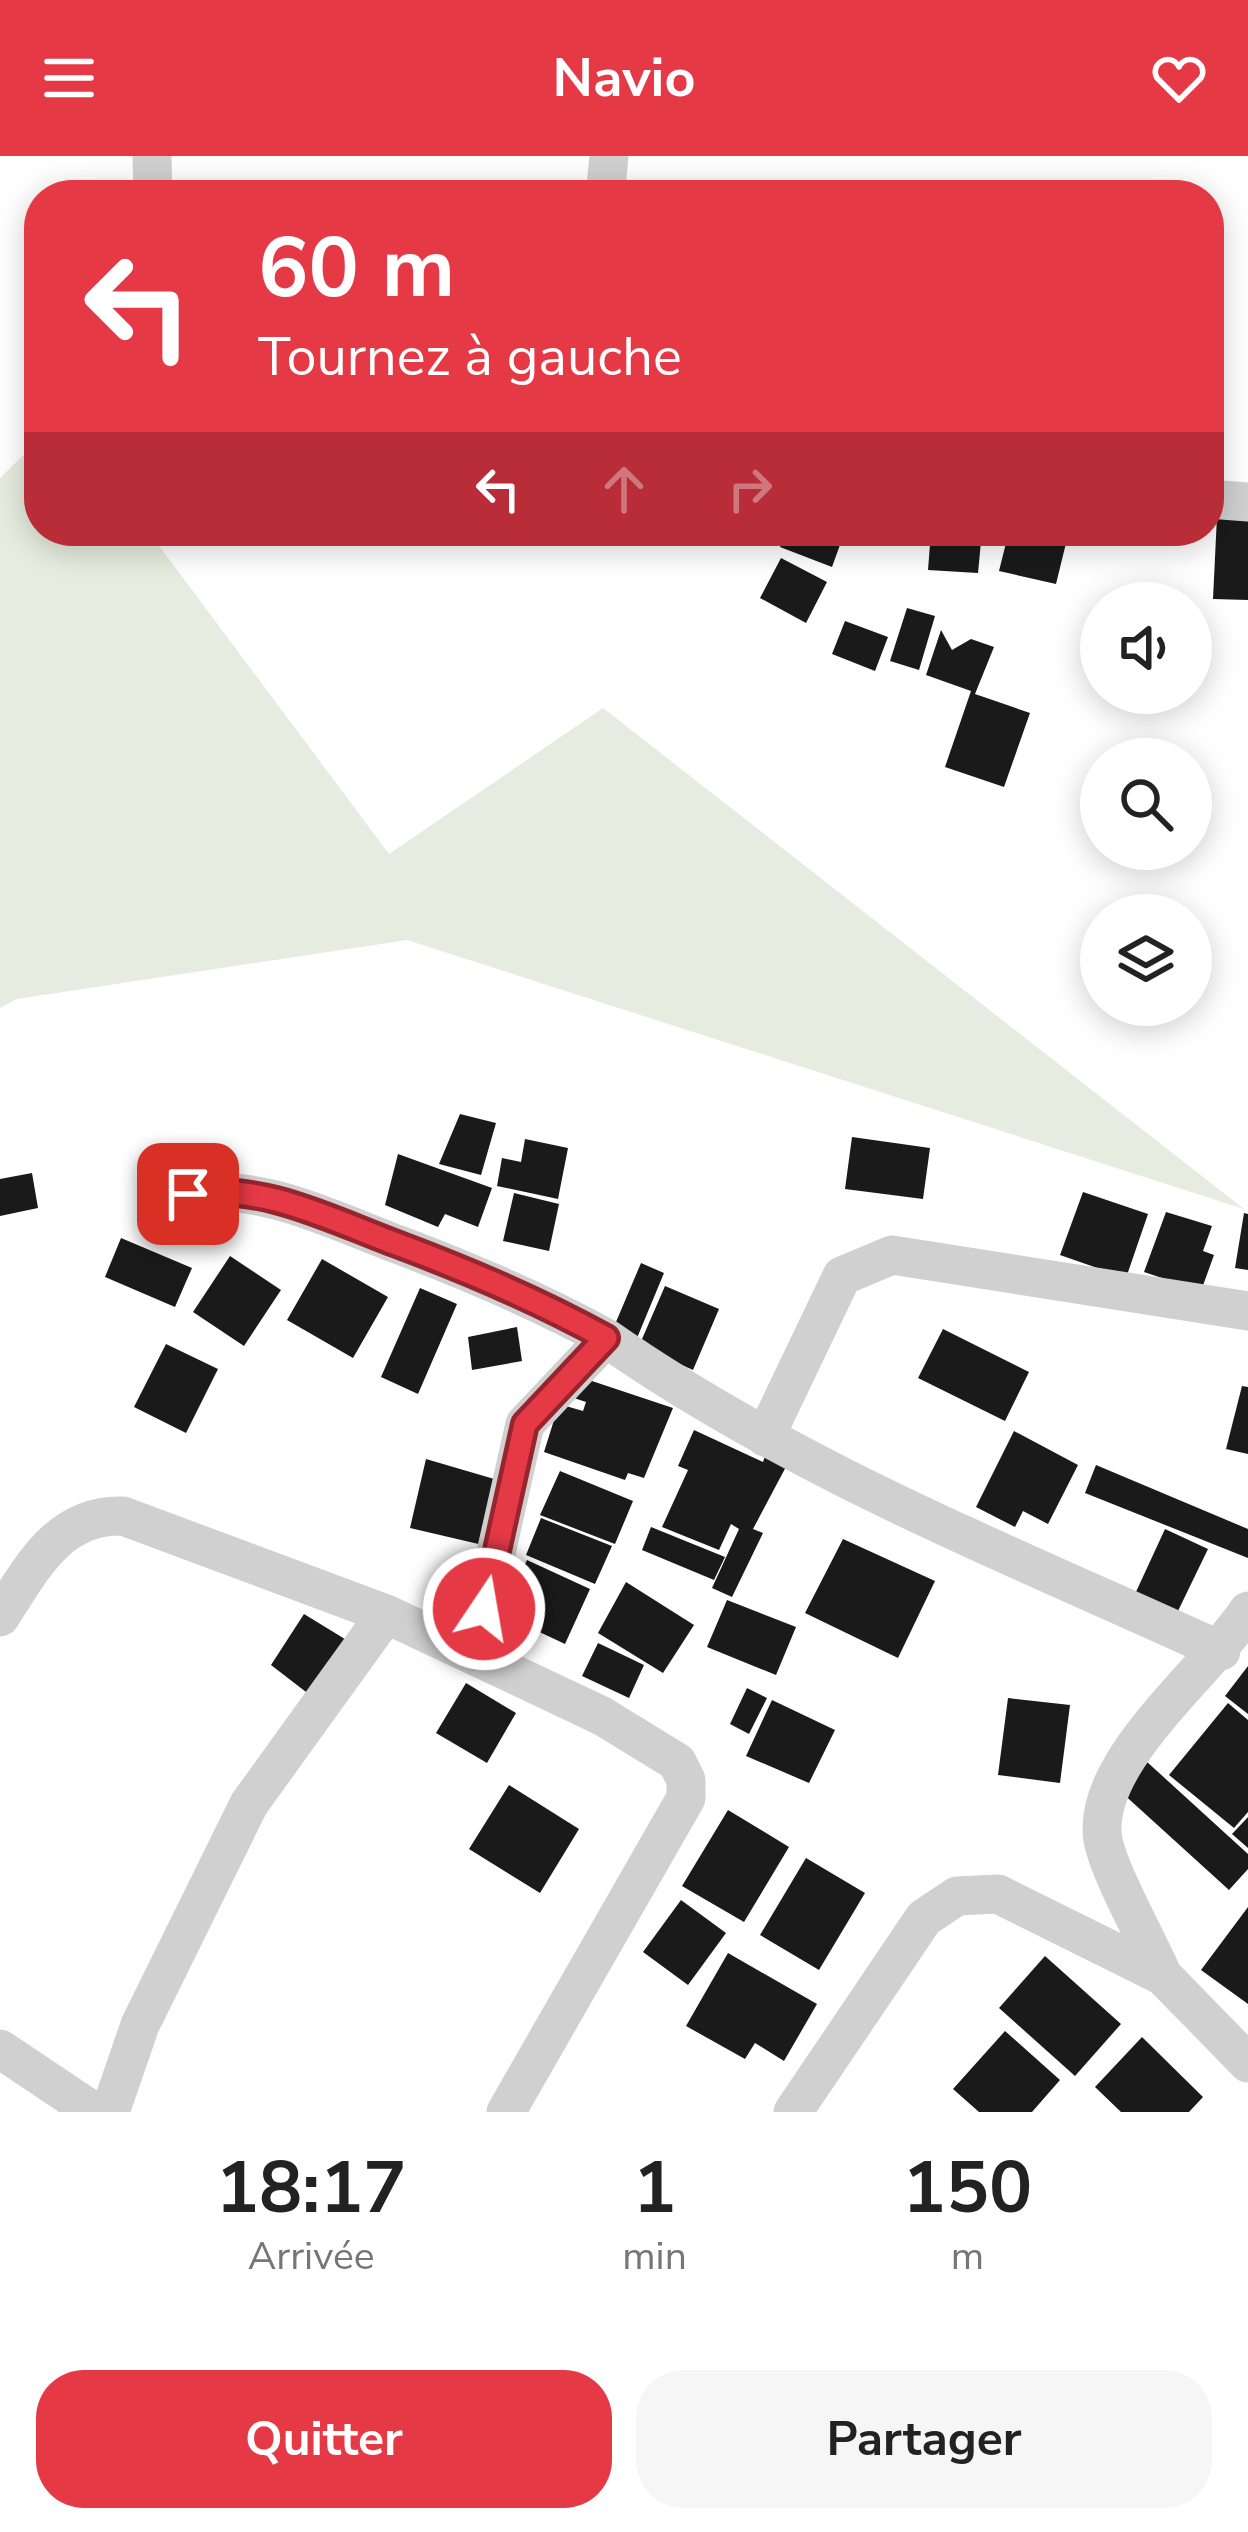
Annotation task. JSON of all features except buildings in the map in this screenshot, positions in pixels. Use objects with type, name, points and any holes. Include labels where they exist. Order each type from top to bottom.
[{"type":"street","points":[[188,1194],[220,1190],[308,1208],[488,1277],[606,1338],[675,1386],[765,1437],[1221,1652]]},
{"type":"street","points":[[765,1437],[842,1276],[892,1255],[1248,1311]]},
{"type":"street","points":[[473,1655],[525,1424],[606,1338]]},
{"type":"street","points":[[0,1617],[54,1538],[101,1516],[123,1516],[386,1614],[602,1716],[677,1762],[686,1780],[686,1798],[506,2112]]},
{"type":"street","points":[[1163,1976],[1103,1839],[1109,1789],[1132,1747],[1221,1652],[1248,1611]]},
{"type":"street","points":[[110,2112],[140,2025],[249,1804],[386,1614]]},
{"type":"street","points":[[793,2112],[924,1918],[957,1896],[998,1894],[1163,1976],[1248,2063]]},
{"type":"street","points":[[0,2049],[94,2112]]},
{"type":"shaded area","points":[[24,455],[24,546],[159,546],[389,854],[603,708],[1244,1209],[407,940],[17,999],[0,1008],[0,478]]},
{"type":"route","points":[[188,1194],[220,1190],[308,1208],[488,1277],[606,1338],[525,1424],[484,1609]]}]
